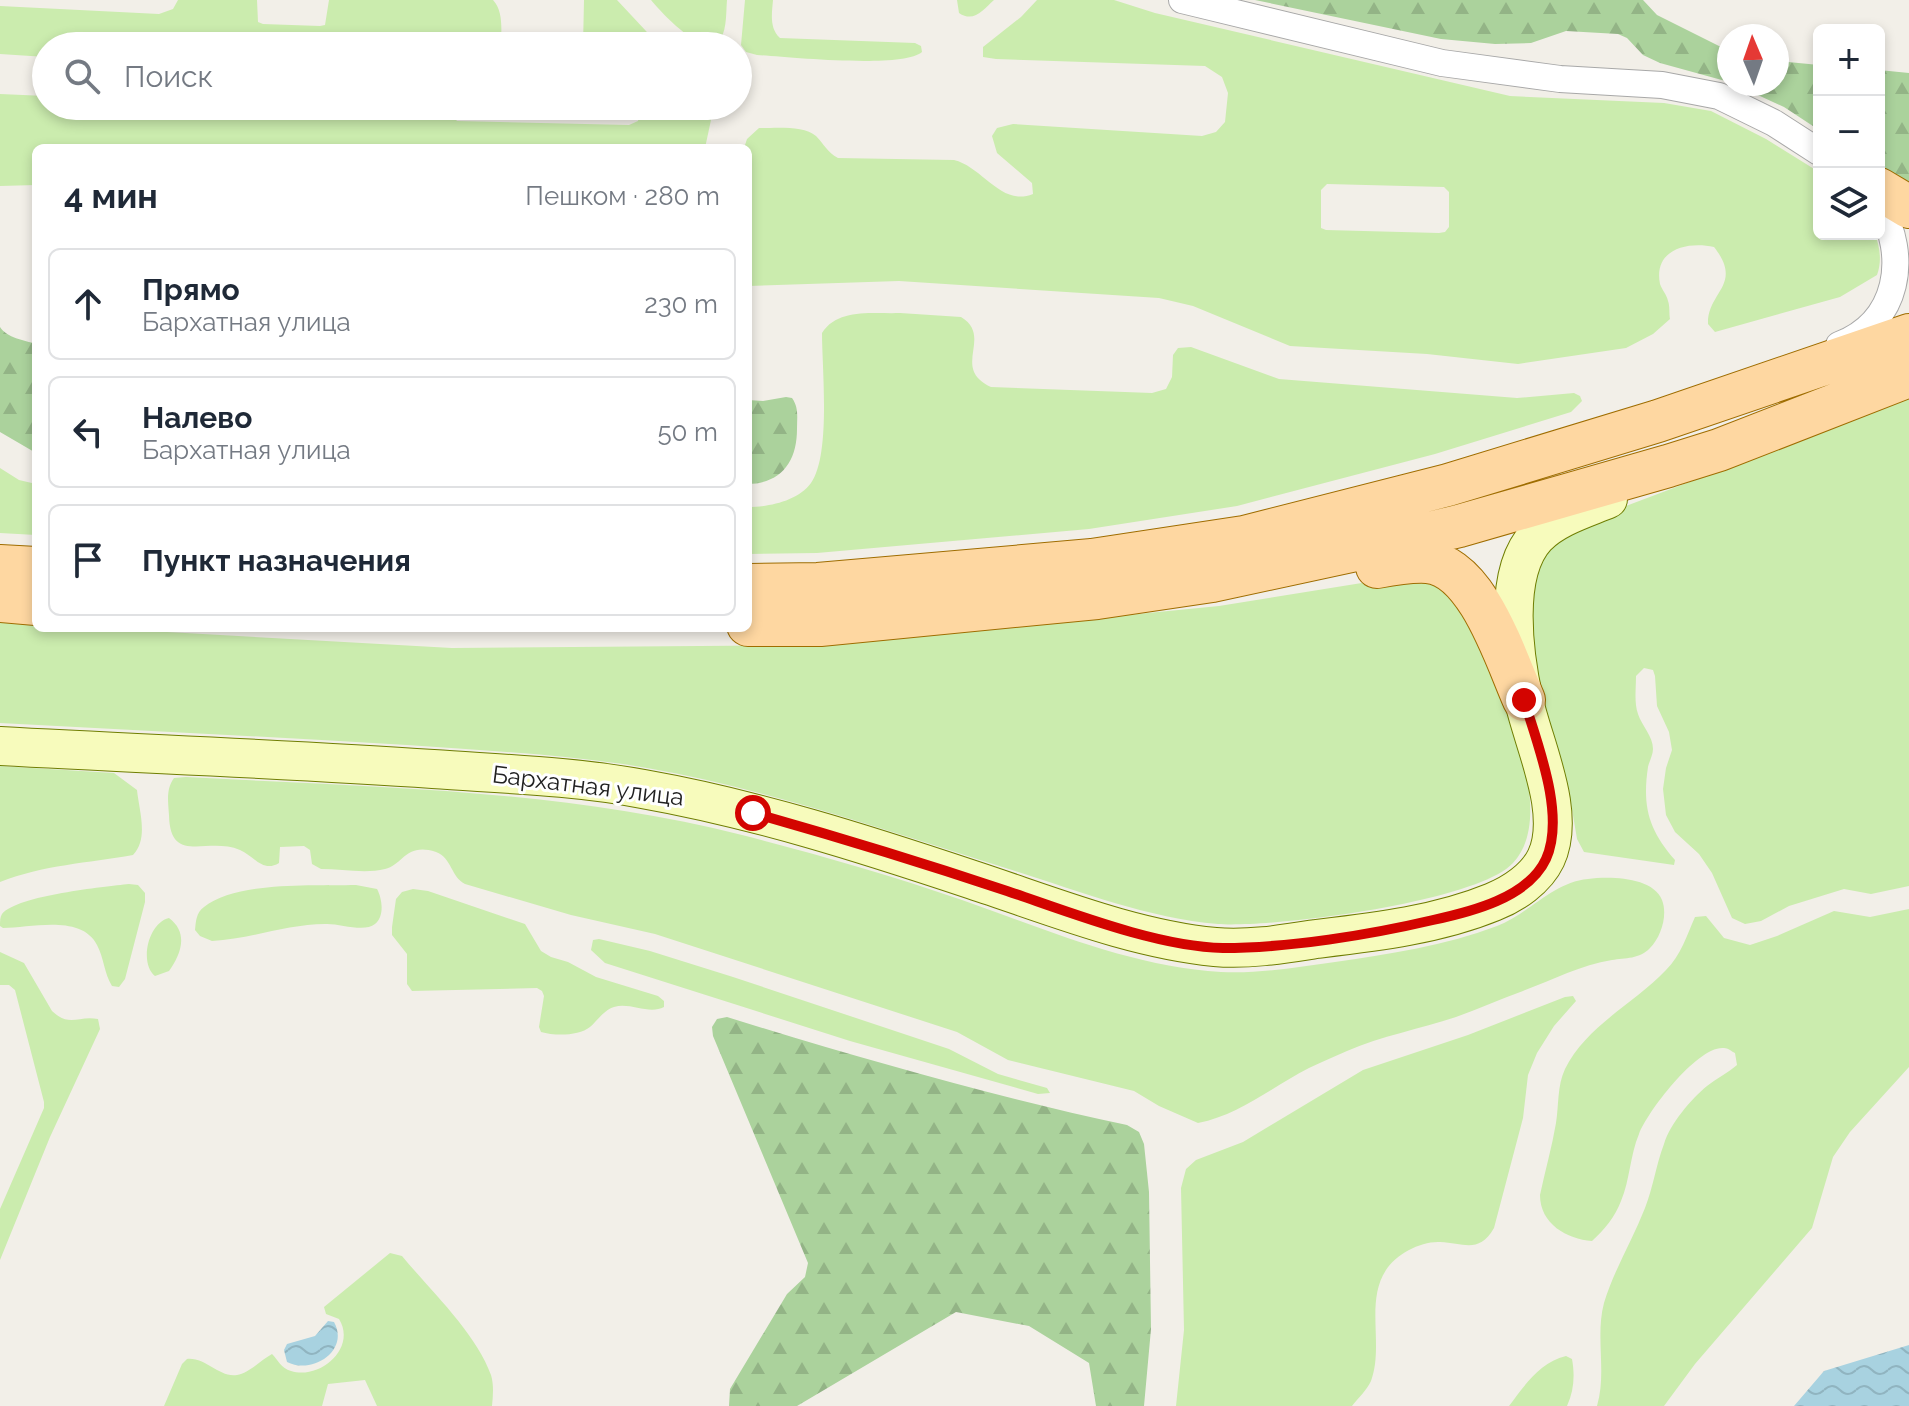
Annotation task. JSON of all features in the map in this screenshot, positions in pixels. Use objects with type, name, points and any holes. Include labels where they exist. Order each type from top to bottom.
[{"type":"main road","points":[[1885,193],[1909,207]]},
{"type":"main road","points":[[752,585],[818,584],[1092,560],[1244,537],[1448,485],[1658,421],[1909,335]]},
{"type":"main road","points":[[752,625],[820,625],[1097,598],[1212,581],[1459,526],[1668,466],[1719,450],[1909,376]]},
{"type":"main road","name":"Бархатная улица","points":[[0,746],[340,763],[547,777],[641,788],[753,813],[846,839],[1101,922],[1172,941],[1222,948],[1393,929],[1444,918],[1495,901],[1524,885],[1546,860],[1552,825],[1544,770],[1524,700],[1512,611],[1515,582],[1533,540],[1565,516],[1644,485],[1668,466]]},
{"type":"main road","points":[[1212,581],[1230,589],[1243,590],[1399,564],[1430,562],[1460,576],[1482,606],[1524,700]]},
{"type":"main road","points":[[0,566],[32,568]]},
{"type":"main road","points":[[0,601],[32,604]]},
{"type":"street","points":[[1182,0],[1442,63],[1560,79],[1662,85],[1719,96],[1774,123],[1813,148]]},
{"type":"street","points":[[1658,421],[1683,401],[1852,340],[1881,316],[1897,292],[1901,267],[1899,243],[1885,213]]},
{"type":"green space","points":[[178,0],[257,0],[258,22],[320,26],[325,25],[329,0],[493,0],[500,16],[501,32],[32,32],[32,56],[0,54],[0,6],[159,14],[173,9]]},
{"type":"green space","points":[[584,0],[617,0],[647,32],[583,32]]},
{"type":"green space","points":[[651,0],[727,0],[723,32],[683,32]]},
{"type":"green space","points":[[745,0],[773,0],[773,25],[780,38],[915,43],[921,46],[922,52],[911,57],[869,61],[757,55],[752,54],[752,32],[742,32]]},
{"type":"green space","points":[[957,0],[994,0],[978,14],[969,17],[959,13]]},
{"type":"green space","points":[[1037,0],[1114,0],[1155,13],[1510,96],[1664,103],[1711,111],[1766,139],[1813,168],[1813,240],[1877,240],[1879,270],[1877,275],[1840,297],[1715,332],[1708,324],[1709,313],[1725,280],[1722,260],[1714,247],[1684,247],[1667,255],[1662,263],[1660,284],[1669,305],[1670,319],[1653,334],[1626,348],[1518,364],[1427,354],[1290,346],[1193,306],[1159,298],[899,281],[752,286],[752,144],[745,144],[759,128],[811,132],[838,158],[954,160],[974,170],[1002,191],[1022,197],[1033,194],[1032,183],[997,153],[992,136],[997,128],[1013,124],[1202,136],[1216,132],[1225,122],[1228,93],[1222,77],[1205,66],[983,57],[983,47]],"holes":[[[1327,184],[1444,187],[1449,192],[1449,227],[1439,233],[1326,230],[1321,228],[1321,190]]]},
{"type":"green space","points":[[1255,0],[1643,0],[1657,15],[1717,45],[1717,79],[1660,63],[1643,55],[1627,38],[1618,34],[1566,31],[1531,43],[1495,44],[1441,39]]},
{"type":"green space","points":[[1789,62],[1813,64],[1813,126],[1760,96],[1789,96]]},
{"type":"green space","points":[[1885,71],[1909,73],[1909,185],[1885,171]]},
{"type":"green space","points":[[0,94],[32,95],[32,120],[456,120],[629,125],[638,120],[711,120],[706,144],[32,144],[32,185],[0,186]]},
{"type":"green space","points":[[867,313],[961,317],[974,334],[974,371],[991,387],[1152,393],[1166,389],[1172,377],[1173,355],[1178,348],[1191,347],[1279,379],[1517,398],[1574,393],[1582,401],[1571,412],[1435,454],[1237,506],[1089,529],[817,553],[752,554],[752,507],[791,499],[811,483],[817,470],[823,433],[822,333],[837,319]]},
{"type":"green space","points":[[0,327],[11,336],[32,343],[32,451],[0,432]]},
{"type":"green space","points":[[792,398],[797,413],[796,441],[790,460],[778,475],[752,484],[752,400]]},
{"type":"green space","points":[[1909,399],[1909,886],[1871,894],[1844,889],[1789,906],[1761,921],[1745,924],[1732,918],[1712,873],[1699,854],[1675,832],[1666,815],[1663,789],[1672,750],[1669,732],[1657,706],[1653,670],[1644,668],[1636,676],[1636,705],[1653,744],[1646,781],[1647,806],[1653,828],[1675,860],[1674,865],[1584,852],[1577,839],[1569,791],[1537,684],[1526,611],[1545,547],[1618,509]]},
{"type":"green space","points":[[0,468],[19,480],[32,483],[32,535],[0,533]]},
{"type":"green space","points":[[1399,577],[1451,587],[1498,685],[1525,766],[1530,804],[1527,837],[1513,863],[1492,877],[1459,890],[1373,910],[1282,922],[1218,924],[1139,910],[785,800],[693,777],[617,763],[407,745],[0,723],[0,621],[32,624],[32,632],[167,632],[452,648],[823,645],[1219,606]]},
{"type":"green space","points":[[0,766],[114,773],[137,790],[142,824],[138,848],[133,855],[49,868],[0,882]]},
{"type":"green space","points":[[174,778],[466,792],[605,808],[674,820],[825,857],[1122,955],[1188,969],[1249,972],[1292,968],[1437,944],[1509,921],[1552,892],[1575,881],[1588,879],[1619,878],[1650,887],[1662,900],[1664,919],[1657,938],[1642,954],[1589,965],[1456,1017],[1360,1046],[1309,1068],[1227,1114],[1198,1123],[1134,1091],[1008,1060],[957,1032],[655,934],[571,915],[465,884],[436,852],[418,850],[391,867],[362,871],[321,869],[312,864],[310,850],[304,846],[280,847],[279,863],[268,866],[240,850],[228,847],[183,845],[171,831],[168,795]]},
{"type":"green space","points":[[138,885],[145,893],[145,902],[125,979],[119,987],[112,986],[97,945],[90,935],[80,929],[54,925],[0,926],[2,914],[25,902],[62,893]]},
{"type":"green space","points":[[356,885],[377,889],[379,893],[380,916],[370,927],[311,925],[212,941],[195,930],[201,909],[235,893],[276,887]]},
{"type":"green space","points":[[413,889],[428,891],[525,924],[541,951],[551,957],[596,977],[658,996],[664,1001],[664,1007],[652,1010],[614,1007],[585,1030],[573,1034],[553,1034],[541,1032],[539,1027],[544,996],[537,988],[412,991],[407,984],[407,954],[392,935],[392,927],[396,899],[402,892]]},
{"type":"green space","points":[[1909,909],[1909,1067],[1850,1132],[1833,1157],[1812,1228],[1695,1364],[1664,1406],[1597,1406],[1604,1303],[1645,1208],[1667,1136],[1694,1098],[1737,1065],[1735,1053],[1725,1048],[1713,1050],[1688,1068],[1663,1096],[1639,1134],[1619,1207],[1592,1241],[1573,1237],[1550,1222],[1541,1205],[1540,1195],[1561,1082],[1574,1054],[1598,1027],[1671,964],[1695,917],[1706,916],[1724,938],[1750,945],[1834,911],[1870,917]]},
{"type":"green space","points":[[169,918],[179,930],[180,951],[169,971],[155,976],[147,962],[148,944],[156,927]]},
{"type":"green space","points":[[599,939],[733,977],[949,1049],[998,1074],[1047,1088],[1050,1093],[1038,1094],[850,1041],[605,963],[591,950],[593,940]]},
{"type":"green space","points":[[0,952],[24,963],[58,1016],[69,1020],[98,1019],[100,1029],[50,1137],[0,1260],[0,1209],[44,1102],[15,990],[9,985],[0,985]]},
{"type":"green space","points":[[1573,996],[1576,1001],[1554,1026],[1528,1075],[1523,1118],[1494,1228],[1477,1244],[1425,1244],[1402,1254],[1390,1264],[1377,1296],[1375,1367],[1371,1381],[1352,1406],[1176,1406],[1184,1330],[1181,1188],[1186,1169],[1196,1160],[1243,1142],[1363,1070]]},
{"type":"green space","points":[[727,1017],[926,1076],[1127,1125],[1139,1132],[1144,1144],[1149,1192],[1151,1329],[1144,1406],[1096,1406],[1089,1363],[1029,1326],[956,1312],[797,1406],[729,1406],[730,1389],[787,1294],[805,1277],[808,1263],[713,1036],[712,1027],[717,1019]]},
{"type":"green space","points":[[390,1253],[402,1256],[475,1344],[491,1375],[492,1406],[377,1406],[365,1380],[328,1384],[322,1406],[164,1406],[187,1359],[200,1361],[230,1375],[246,1372],[272,1354],[291,1371],[302,1373],[324,1366],[339,1351],[343,1330],[339,1319],[326,1314],[324,1307]]},
{"type":"green space","points":[[1566,1356],[1572,1359],[1573,1371],[1567,1406],[1509,1406],[1540,1369]]},
{"type":"water","points":[[328,1321],[334,1322],[338,1333],[333,1351],[326,1358],[307,1365],[287,1362],[284,1350],[287,1344],[315,1336]]},
{"type":"water","points":[[1909,1345],[1909,1406],[1794,1406],[1824,1371]]},
{"type":"route","points":[[753,813],[846,839],[1101,922],[1172,941],[1222,948],[1393,929],[1444,918],[1495,901],[1524,885],[1546,860],[1552,825],[1549,796],[1524,700]]}]
